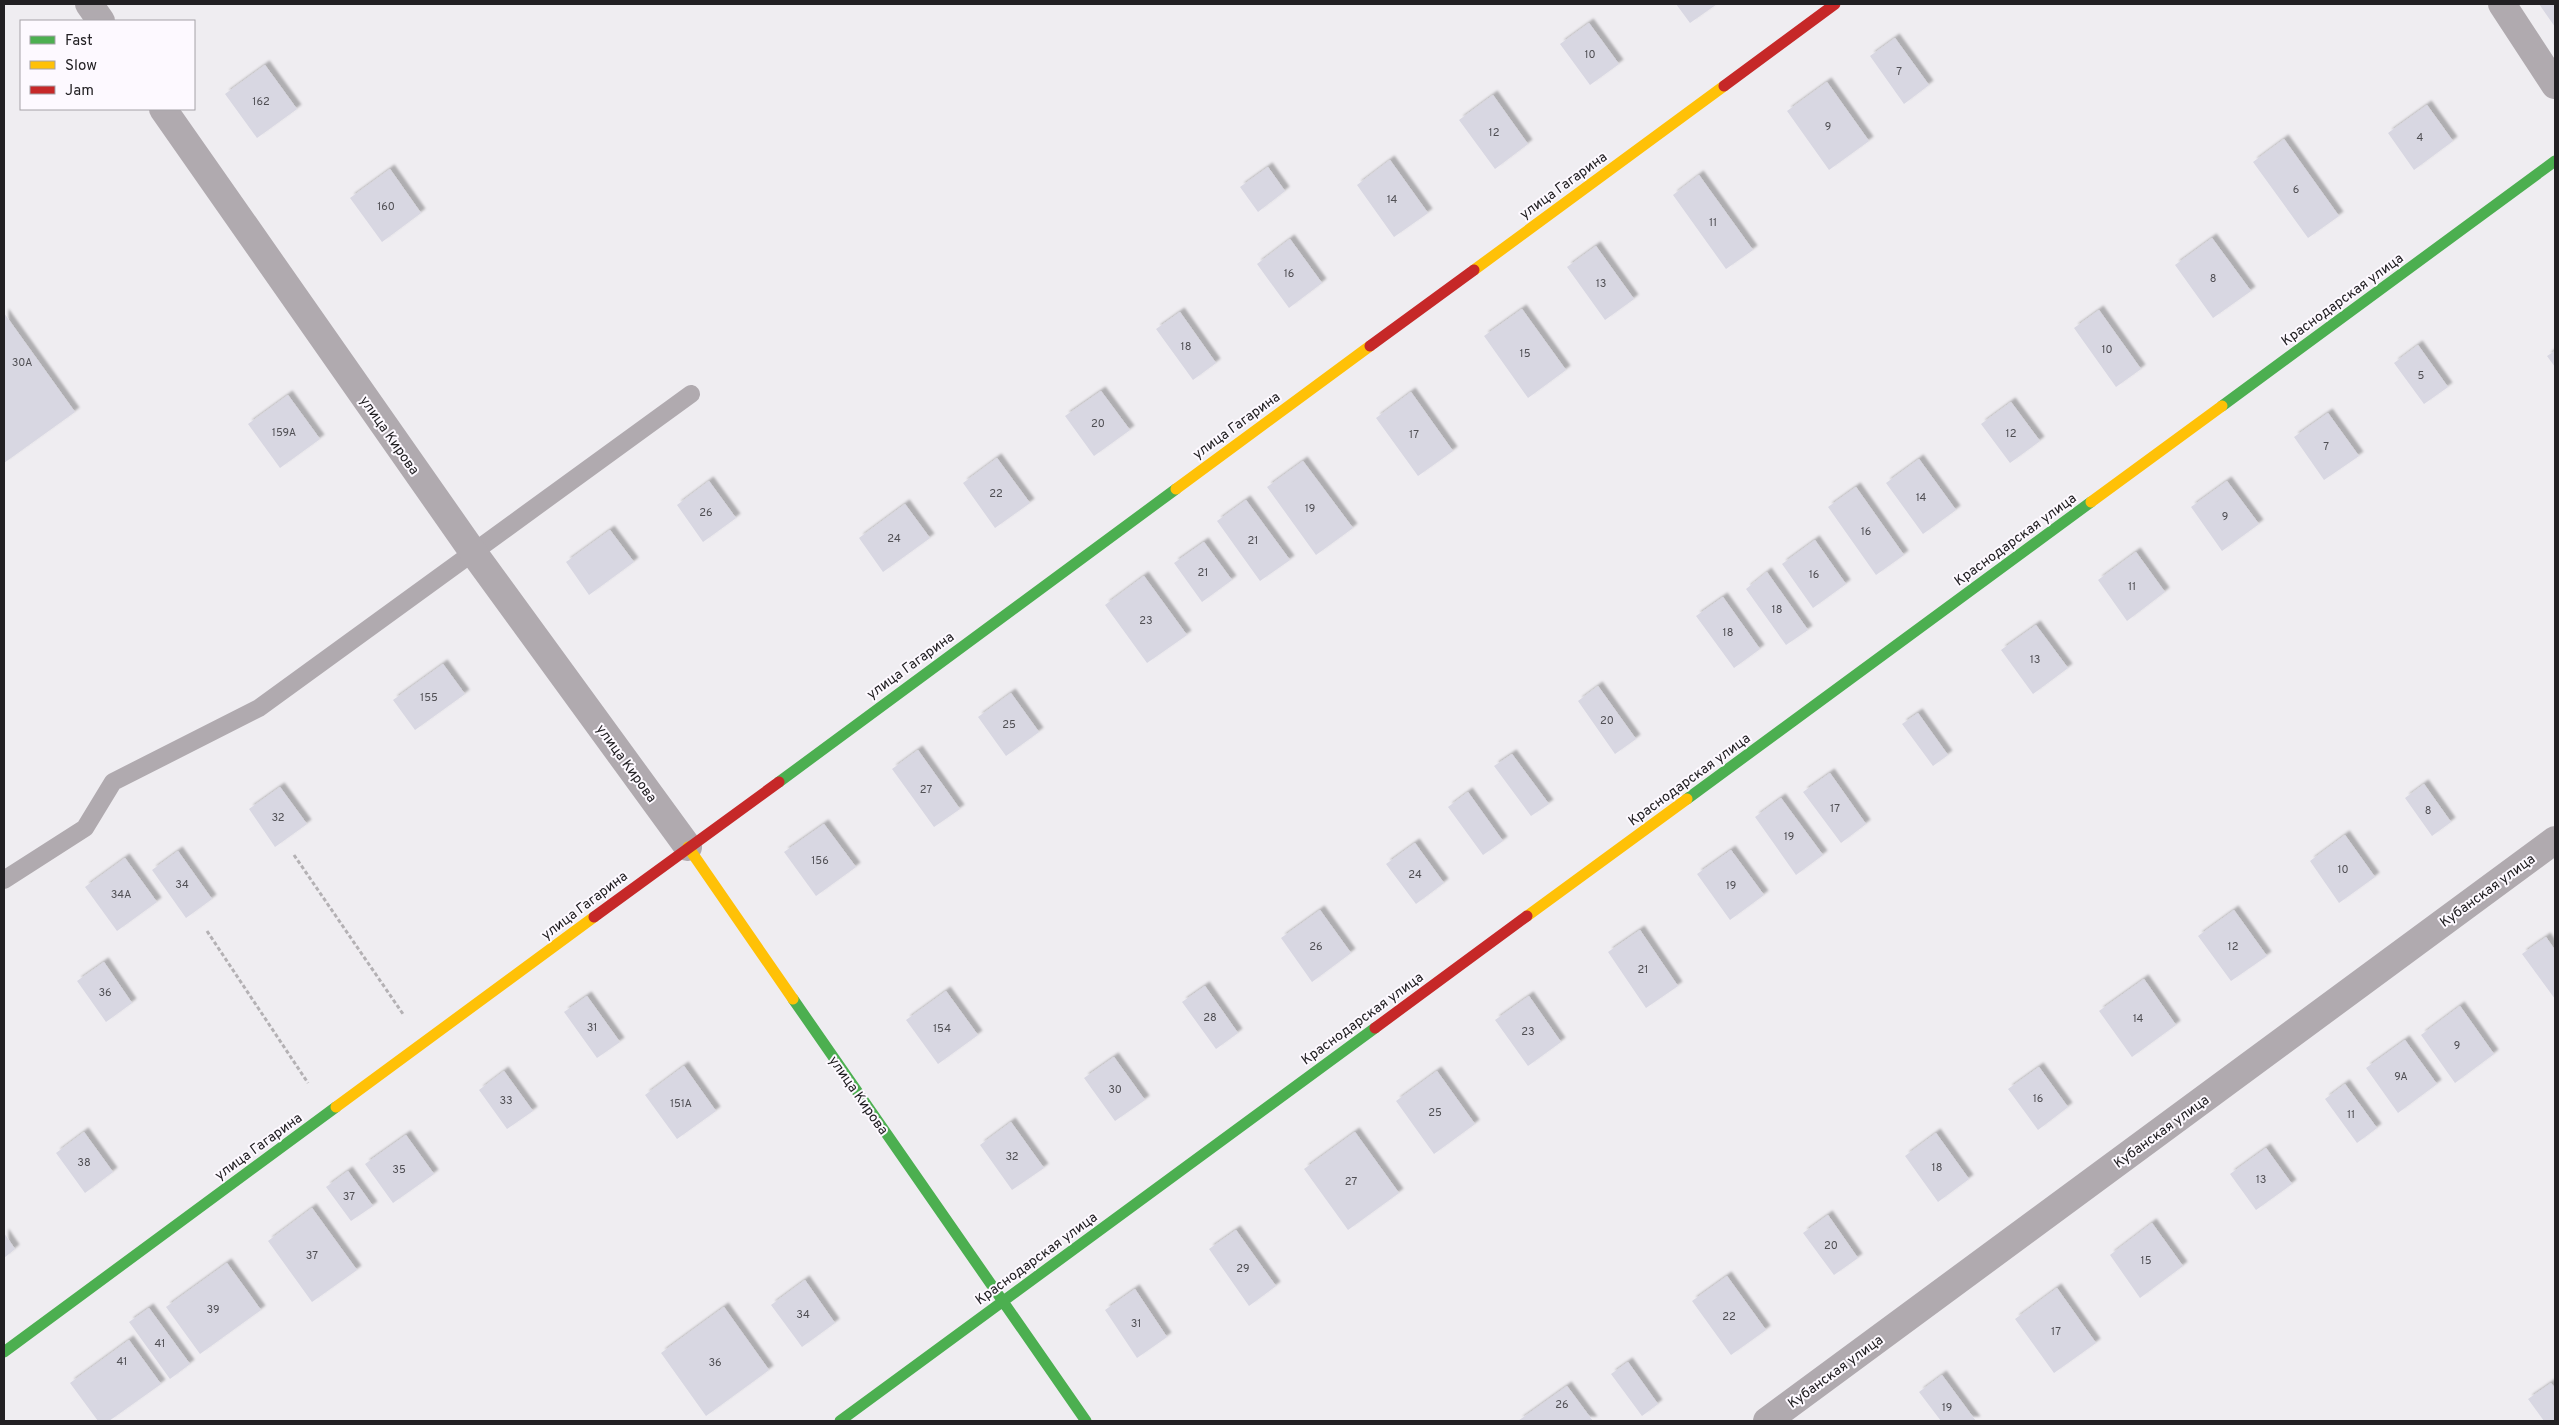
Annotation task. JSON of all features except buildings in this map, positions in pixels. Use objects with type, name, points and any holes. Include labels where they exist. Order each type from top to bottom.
[{"type":"street","points":[[89,4],[100,20]]},
{"type":"street","name":"улица Гагарина","points":[[4,1352],[1835,4]]},
{"type":"street","points":[[2502,4],[2555,85]]},
{"type":"street","name":"улица Кирова","points":[[164,110],[473,552],[688,847],[1086,1421]]},
{"type":"street","name":"Краснодарская улица","points":[[840,1421],[2555,161]]},
{"type":"street","name":"Кубанская улица","points":[[1767,1421],[2555,840]]},
{"type":"lane","points":[[4,880],[85,828],[113,782],[259,708],[691,394]]},
{"type":"path","points":[[294,855],[423,1043]]},
{"type":"path","points":[[207,931],[328,1113]]},
{"type":"traffic: fast","points":[[2222,406],[2555,161]]},
{"type":"traffic: fast","points":[[779,782],[1176,489]]},
{"type":"traffic: fast","points":[[1687,799],[2091,502]]},
{"type":"traffic: fast","points":[[793,999],[1086,1421]]},
{"type":"traffic: fast","points":[[840,1421],[1375,1028]]},
{"type":"traffic: fast","points":[[4,1352],[336,1107]]},
{"type":"traffic: slow","points":[[1474,270],[1724,86]]},
{"type":"traffic: slow","points":[[1176,489],[1370,346]]},
{"type":"traffic: slow","points":[[2091,502],[2222,406]]},
{"type":"traffic: slow","points":[[1527,916],[1687,799]]},
{"type":"traffic: slow","points":[[688,847],[793,999]]},
{"type":"traffic: slow","points":[[336,1107],[594,917]]},
{"type":"traffic: jam","points":[[1724,86],[1835,4]]},
{"type":"traffic: jam","points":[[1370,346],[1474,270]]},
{"type":"traffic: jam","points":[[594,917],[779,782]]},
{"type":"traffic: jam","points":[[1375,1028],[1527,916]]}]
